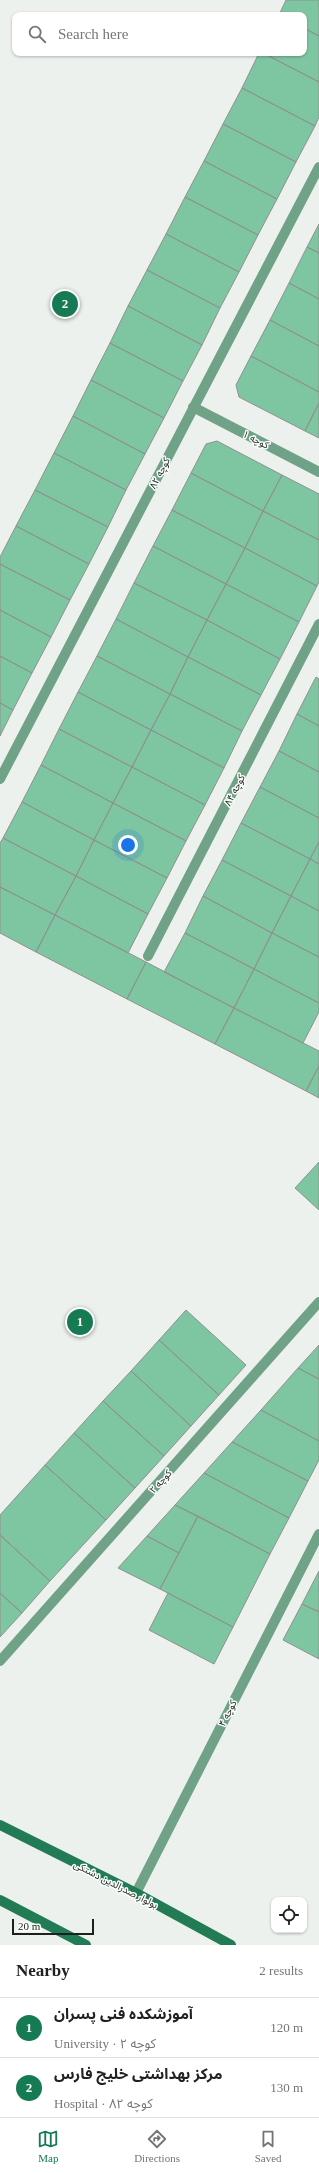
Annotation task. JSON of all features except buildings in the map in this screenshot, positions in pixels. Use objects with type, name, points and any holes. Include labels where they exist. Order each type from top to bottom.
[{"type":"street","name":"کوچه ۸۲","points":[[0,780],[319,167]]},
{"type":"street","name":"کوچه ۱","points":[[193,407],[319,472]]},
{"type":"street","name":"کوچه ۸۴","points":[[148,956],[319,624]]},
{"type":"street","name":"کوچه ۲","points":[[0,1661],[319,1302]]},
{"type":"street","name":"کوچه ۴","points":[[136,1893],[319,1534]]},
{"type":"street","name":"بولوار صدرالدین دشتکی","points":[[0,1825],[136,1893],[231,1945]]},
{"type":"street","points":[[0,1900],[86,1945]]},
{"type":"place","name":"مرکز بهداشتی خلیج فارس","points":[[65,304]]},
{"type":"place","name":"آموزشکده فنی پسران","points":[[80,1322]]}]
